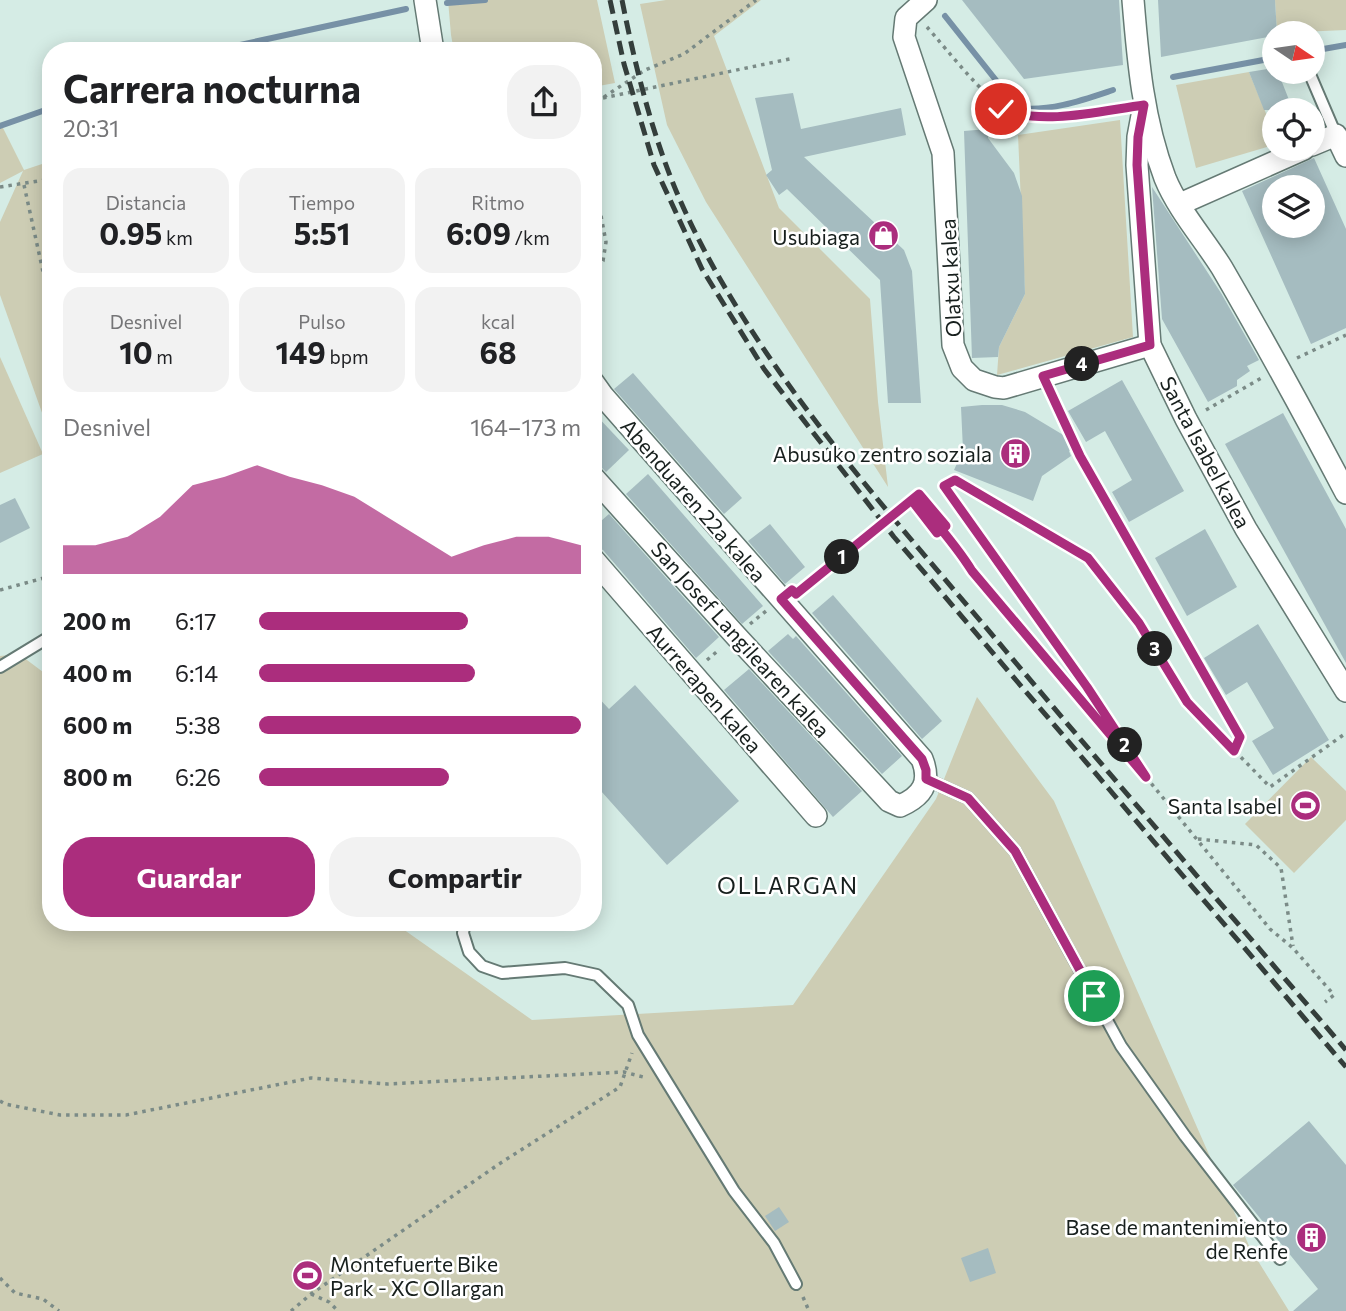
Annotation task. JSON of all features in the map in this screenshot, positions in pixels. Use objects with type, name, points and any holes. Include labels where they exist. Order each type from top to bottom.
[{"type":"street","points":[[425,0],[432,42]]},
{"type":"street","name":"Santa Isabel kalea","points":[[1133,0],[1144,105],[1167,182],[1217,259],[1279,367],[1346,493]]},
{"type":"street","name":"Olatxu kalea","points":[[919,5],[906,18],[906,45],[943,153],[953,345],[962,368],[974,380],[995,387],[1014,386],[1150,345]]},
{"type":"street","name":"Santa Isabel kalea","points":[[1144,105],[1138,137],[1137,165],[1150,345],[1186,419],[1246,529],[1346,691]]},
{"type":"street","points":[[1325,140],[1336,135],[1346,156]]},
{"type":"street","points":[[1180,204],[1277,161]]},
{"type":"street","name":"Abenduaren 22a kalea","points":[[602,394],[922,759],[926,779]]},
{"type":"street","name":"San Josef Langilearen kalea","points":[[602,487],[889,801],[900,806],[911,801],[920,794],[926,779]]},
{"type":"street","name":"Aurrerapen kalea","points":[[602,569],[816,816]]},
{"type":"lane","points":[[1314,84],[1336,135]]},
{"type":"lane","points":[[0,667],[42,641]]},
{"type":"lane","points":[[926,779],[968,798],[1015,851],[1121,1046],[1185,1136],[1280,1259]]},
{"type":"lane","points":[[463,931],[469,952],[482,966],[502,973],[565,968],[597,975],[628,1005],[638,1035],[734,1191],[774,1242],[796,1284]]},
{"type":"path","points":[[602,98],[645,71],[684,54],[756,0]]},
{"type":"path","points":[[919,5],[1001,109],[1019,117],[1043,118],[1144,105]]},
{"type":"path","points":[[602,99],[794,58]]},
{"type":"path","points":[[0,187],[42,181]]},
{"type":"path","points":[[24,185],[42,267]]},
{"type":"path","points":[[602,222],[606,243],[602,262]]},
{"type":"path","points":[[1289,361],[1346,335]]},
{"type":"path","points":[[1206,410],[1268,374]]},
{"type":"path","points":[[1043,376],[1080,456],[1240,737],[1234,751]]},
{"type":"path","points":[[1146,777],[1087,687],[944,486],[955,480],[1088,558],[1139,623],[1187,702],[1270,787],[1346,733]]},
{"type":"path","points":[[781,599],[792,590],[796,594],[919,494],[946,526],[937,533],[913,502],[916,499],[924,508],[940,528],[948,539],[966,561],[978,579],[1197,838],[1270,929],[1293,948],[1334,995],[1325,1002]]},
{"type":"path","points":[[0,590],[42,578]]},
{"type":"path","points":[[1197,838],[1256,845],[1281,868],[1293,948]]},
{"type":"path","points":[[0,1101],[60,1115],[126,1115],[311,1078],[387,1084],[624,1072],[620,1087],[499,1164],[311,1294],[291,1311]]},
{"type":"path","points":[[0,1278],[15,1293],[43,1298],[59,1311]]},
{"type":"path","points":[[311,1294],[328,1302],[338,1311]]},
{"type":"green space","points":[[448,0],[597,0],[615,83],[602,85],[602,42],[452,42]]},
{"type":"green space","points":[[666,0],[761,0],[714,36],[779,208],[870,299],[888,487],[706,202],[667,125],[640,4]]},
{"type":"green space","points":[[1275,0],[1346,0],[1346,30],[1325,31],[1325,21],[1276,21]]},
{"type":"green space","points":[[1249,72],[1262,104],[1262,149],[1196,168],[1176,85]]},
{"type":"green space","points":[[1120,120],[1133,337],[997,375],[999,347],[1025,294],[1018,135]]},
{"type":"green space","points":[[0,122],[24,170],[42,164],[42,413],[0,295],[0,222],[23,171],[0,183]]},
{"type":"green space","points":[[0,357],[42,454],[0,473]]},
{"type":"green space","points":[[19,654],[42,671],[42,931],[406,931],[532,1020],[793,1005],[936,799],[977,697],[1054,801],[1250,1248],[1289,1311],[0,1311],[0,656]]},
{"type":"green space","name":"Santa Isabel","points":[[1311,757],[1346,791],[1346,820],[1294,873],[1245,824]]},
{"type":"building","points":[[962,0],[1119,0],[1123,65],[1024,79]]},
{"type":"building","points":[[1158,0],[1275,0],[1276,21],[1262,21],[1262,38],[1161,57]]},
{"type":"building","points":[[1262,70],[1262,84],[1283,84],[1288,98],[1262,98],[1262,105],[1249,72]]},
{"type":"building","points":[[793,93],[801,129],[901,108],[906,135],[804,157],[904,250],[912,271],[921,403],[888,403],[880,280],[787,189],[779,195],[766,175],[772,170],[755,98]]},
{"type":"building","points":[[988,129],[988,138],[1014,173],[1022,196],[1025,294],[999,347],[998,357],[972,358],[964,131]]},
{"type":"building","points":[[1307,161],[1315,161],[1322,175],[1277,175]]},
{"type":"building","points":[[1262,182],[1262,235],[1242,191]]},
{"type":"building","points":[[1325,182],[1346,229],[1346,328],[1311,344],[1263,238],[1325,238]]},
{"type":"building","points":[[1152,187],[1221,293],[1259,360],[1247,366],[1250,371],[1237,380],[1237,386],[1208,402],[1162,319]]},
{"type":"building","points":[[633,373],[742,498],[724,514],[614,389]]},
{"type":"building","points":[[1122,380],[1184,491],[1129,522],[1112,492],[1132,480],[1105,431],[1086,442],[1068,411]]},
{"type":"building","name":"Abusuko zentro soziala","points":[[1002,405],[1025,412],[1080,445],[1069,451],[1071,456],[1042,476],[1033,501],[954,470],[963,450],[961,407]]},
{"type":"building","points":[[1283,413],[1346,529],[1346,663],[1225,444]]},
{"type":"building","points":[[602,422],[629,450],[606,472],[602,468]]},
{"type":"building","points":[[648,474],[763,606],[742,624],[626,494]]},
{"type":"building","points":[[15,498],[30,528],[0,543],[0,505]]},
{"type":"building","points":[[609,514],[719,637],[696,658],[602,550],[602,520]]},
{"type":"building","points":[[770,524],[805,567],[785,584],[748,541]]},
{"type":"building","points":[[1205,529],[1237,587],[1187,616],[1155,558]]},
{"type":"building","points":[[833,595],[942,721],[922,739],[812,613]]},
{"type":"building","points":[[1258,624],[1329,740],[1273,775],[1252,741],[1274,728],[1247,682],[1226,695],[1204,658]]},
{"type":"building","points":[[788,634],[793,639],[796,636],[902,756],[882,774],[768,651]]},
{"type":"building","points":[[749,669],[862,791],[833,817],[724,690]]},
{"type":"building","points":[[635,685],[739,801],[667,865],[602,792],[602,702],[609,709]]},
{"type":"building","name":"Base de mantenimiento de Renfe","points":[[1309,1121],[1346,1165],[1346,1311],[1293,1311],[1318,1289],[1233,1185]]},
{"type":"building","points":[[779,1207],[789,1222],[775,1231],[765,1216]]},
{"type":"building","points":[[988,1248],[996,1273],[970,1282],[961,1258]]},
{"type":"waterway","points":[[447,3],[485,0]]},
{"type":"waterway","points":[[254,42],[406,9]]},
{"type":"waterway","points":[[945,16],[1018,108],[1054,107],[1113,90]]},
{"type":"waterway","points":[[1325,49],[1346,45]]},
{"type":"waterway","points":[[1173,77],[1262,60]]},
{"type":"waterway","points":[[0,126],[42,111]]},
{"type":"railway","points":[[610,0],[624,64],[654,165],[702,269],[764,369],[894,537],[1346,1067]]},
{"type":"railway","points":[[622,0],[645,98],[677,193],[707,255],[781,375],[915,544],[1346,1050]]},
{"type":"place","name":"Usubiaga","points":[[883,236]]},
{"type":"place","name":"Abusuko zentro soziala","points":[[1015,453]]},
{"type":"place","name":"Santa Isabel","points":[[1305,805]]},
{"type":"place","name":"Base de mantenimiento de Renfe","points":[[1311,1238]]},
{"type":"place","name":"Montefuerte Bike Park - XC Ollargan","points":[[307,1275]]},
{"type":"district","name":"OLLARGAN","points":[[788,885]]},
{"type":"route","points":[[1001,109],[1019,117],[1043,118],[1144,105],[1138,137],[1137,165],[1150,345],[1043,376],[1080,456],[1240,737],[1234,751],[1187,702],[1139,623],[1088,558],[955,480],[944,486],[1087,687],[1146,777],[972,571],[966,561],[932,518],[916,499],[913,502],[937,533],[946,526],[919,494],[796,594],[792,590],[781,599],[922,759],[926,779],[968,798],[1015,851],[1094,996]]}]
